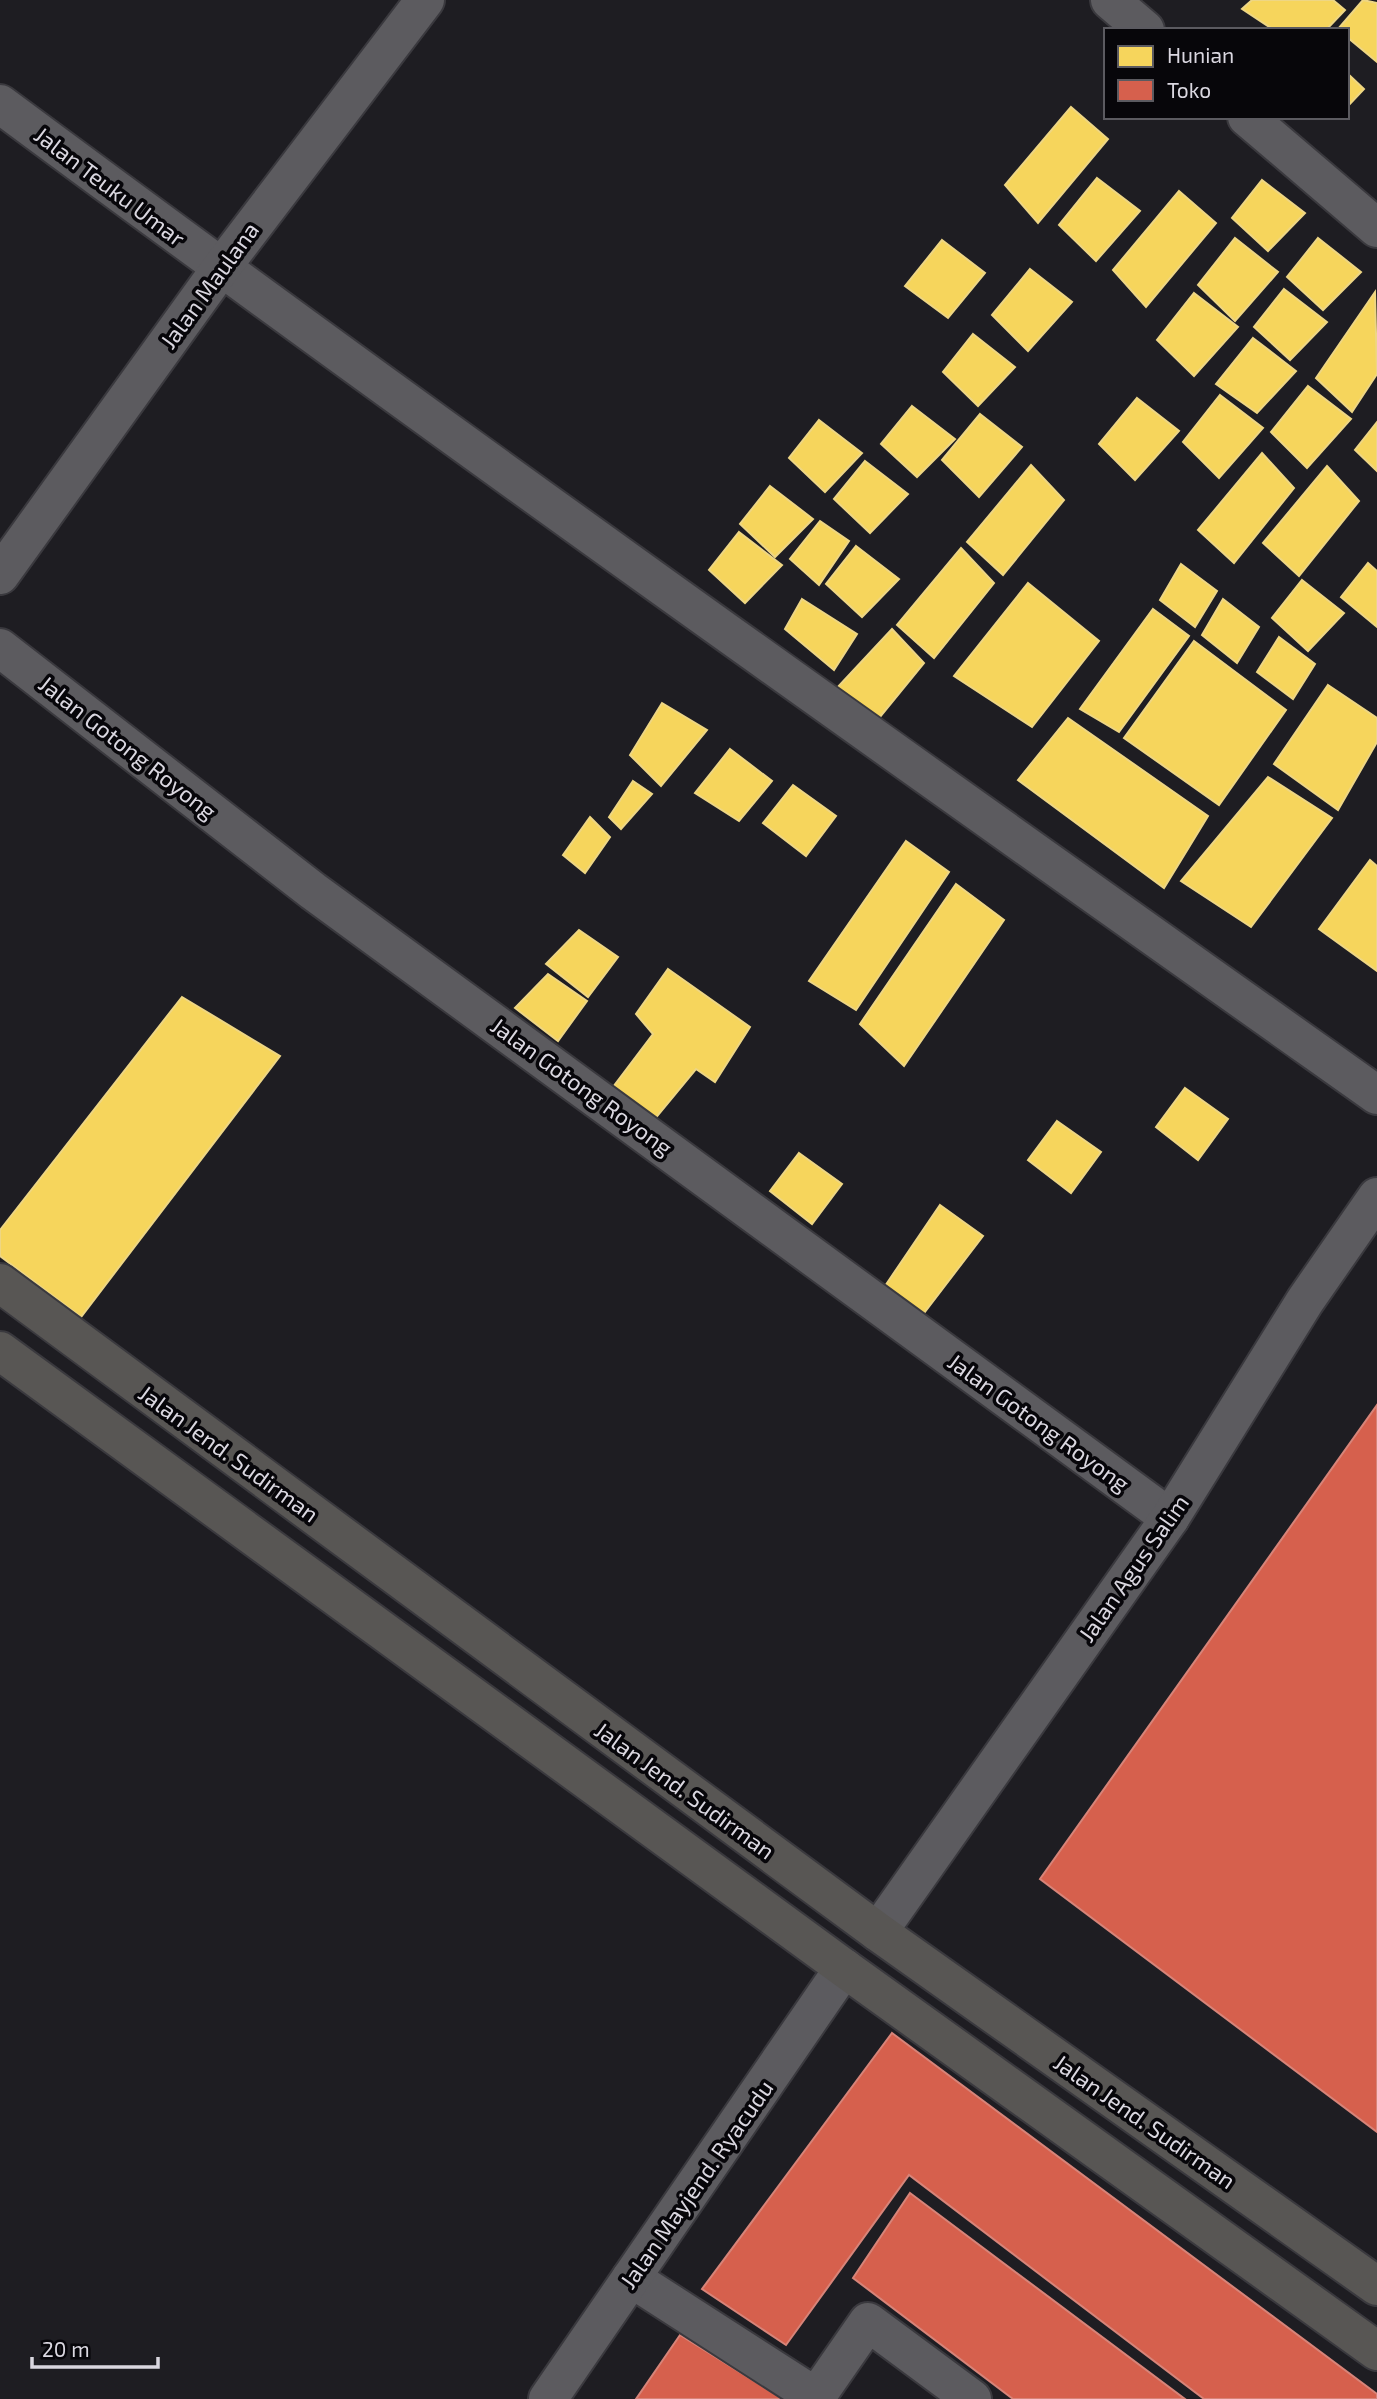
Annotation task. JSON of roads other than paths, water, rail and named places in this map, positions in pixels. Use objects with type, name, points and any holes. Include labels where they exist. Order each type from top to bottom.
[{"type":"highway","name":"Jalan Jend. Sudirman","points":[[0,1283],[878,1932],[1377,2286]]},
{"type":"highway","points":[[0,1351],[844,1968],[1377,2351]]},
{"type":"highway","points":[[155,1464],[185,1421]]},
{"type":"street","name":"Jalan Maulana","points":[[0,575],[221,268],[425,0]]},
{"type":"street","points":[[1110,0],[1142,28]]},
{"type":"street","name":"Jalan Teuku Umar","points":[[0,104],[221,268],[856,726],[1377,1095]]},
{"type":"street","points":[[1249,119],[1377,228]]},
{"type":"street","name":"Jalan Gotong Royong","points":[[0,648],[313,891],[1170,1518]]},
{"type":"street","name":"Jalan Agus Salim","points":[[878,1932],[1170,1518],[1305,1301],[1377,1198]]},
{"type":"street","name":"Jalan Mayjend. Ryacudu","points":[[548,2399],[844,1968]]},
{"type":"street","points":[[631,2278],[817,2398],[868,2322],[972,2399]]}]
